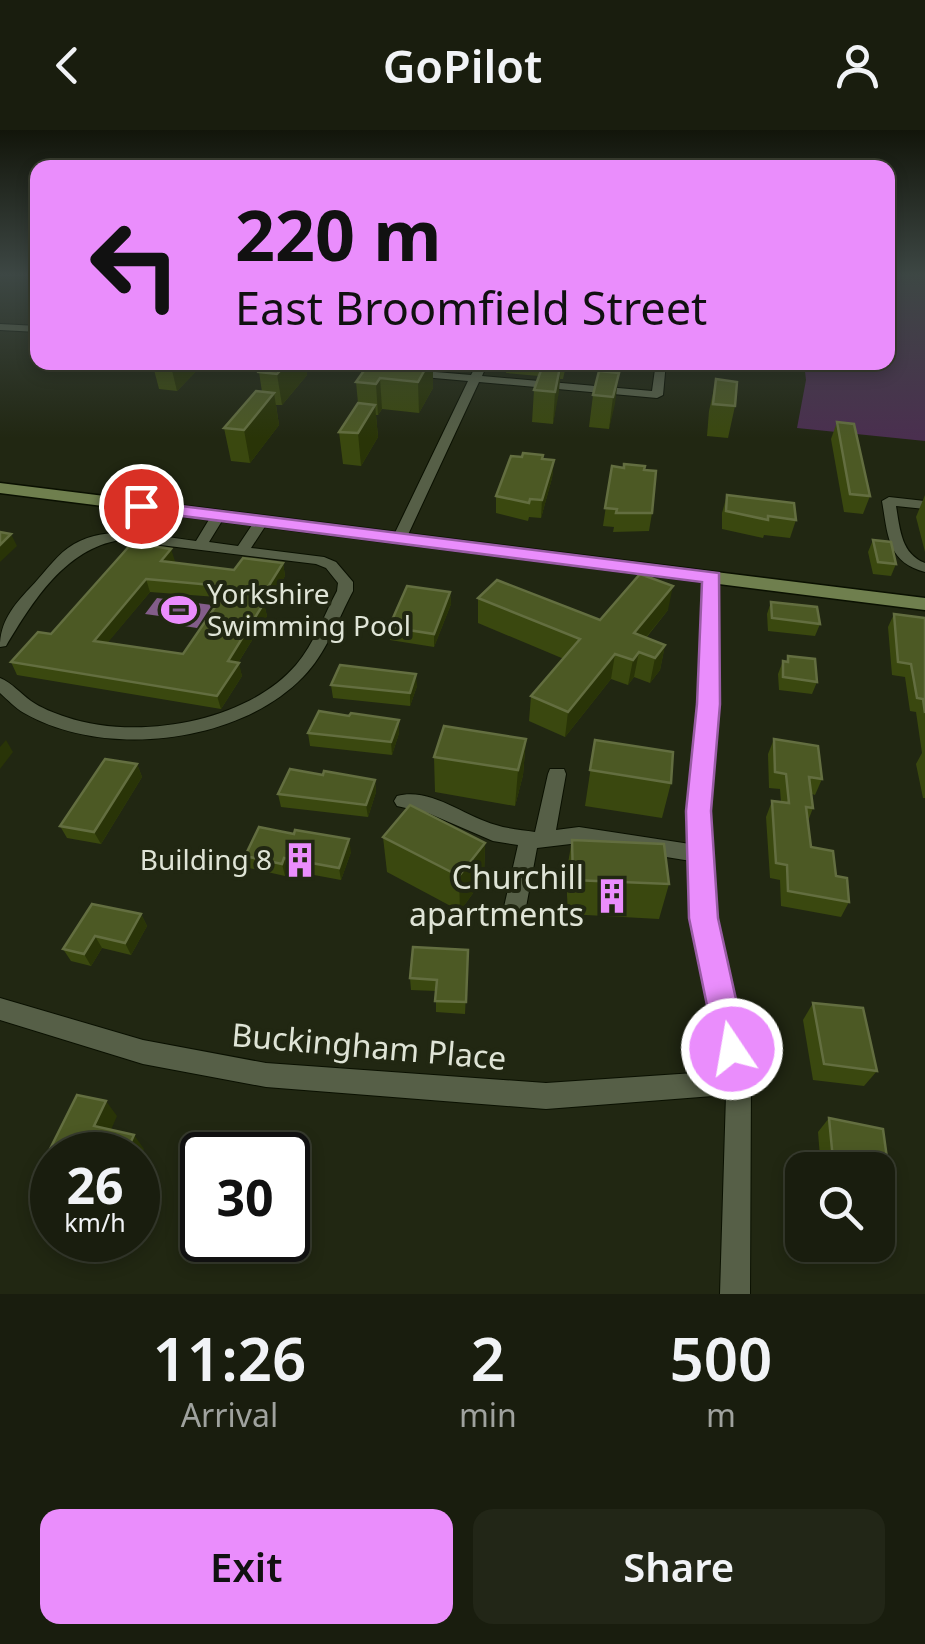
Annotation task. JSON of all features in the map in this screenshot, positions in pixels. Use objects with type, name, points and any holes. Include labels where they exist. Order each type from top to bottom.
[{"type":"main road","points":[[0,488],[925,604]]},
{"type":"street","points":[[415,370],[656,396],[660,370]]},
{"type":"street","points":[[399,539],[479,370]]},
{"type":"street","points":[[925,505],[888,500],[900,554],[913,566],[925,568]]},
{"type":"street","points":[[200,545],[218,516]]},
{"type":"street","points":[[242,551],[261,522]]},
{"type":"street","points":[[0,642],[21,607],[73,551],[120,536],[319,560],[331,565],[346,582],[345,591],[299,672],[234,718],[197,729],[103,729],[38,713],[16,700],[0,684]]},
{"type":"street","points":[[712,578],[709,704],[699,811],[704,918],[738,1082],[735,1294]]},
{"type":"street","points":[[515,907],[556,774]]},
{"type":"street","points":[[404,801],[431,806],[493,833],[537,839],[580,835],[701,854]]},
{"type":"street","name":"Buckingham Place","points":[[0,1010],[143,1052],[266,1075],[546,1096],[738,1082]]},
{"type":"shaded area","points":[[895,330],[925,330],[925,441],[797,428],[805,370],[895,370]]},
{"type":"shaded area","name":"Yorkshire Swimming Pool","points":[[157,598],[212,605],[197,628],[171,624],[174,618],[145,614]]},
{"type":"building","points":[[364,370],[425,370],[418,382],[380,378],[376,384],[356,382]]},
{"type":"building","points":[[541,370],[559,370],[555,392],[534,390]]},
{"type":"building","points":[[599,371],[619,373],[613,397],[593,395]]},
{"type":"building","points":[[716,379],[737,382],[735,406],[713,404]]},
{"type":"building","points":[[256,391],[274,393],[244,430],[224,428]]},
{"type":"building","points":[[358,403],[375,405],[358,433],[339,432]]},
{"type":"building","points":[[837,422],[854,424],[870,496],[850,494]]},
{"type":"building","points":[[523,453],[554,460],[542,500],[530,499],[529,503],[496,496],[511,456],[522,457]]},
{"type":"building","points":[[624,464],[656,471],[652,513],[616,513],[617,509],[605,508],[612,466],[624,468]]},
{"type":"building","points":[[727,495],[794,503],[796,520],[768,516],[768,520],[726,511]]},
{"type":"building","points":[[0,532],[11,534],[0,545]]},
{"type":"building","points":[[873,540],[891,542],[896,564],[878,562]]},
{"type":"building","points":[[132,543],[171,549],[161,561],[234,570],[243,558],[283,563],[258,603],[264,603],[228,661],[239,663],[217,696],[11,662],[38,632],[51,634]],"holes":[[[146,579],[223,586],[216,596],[222,597],[183,654],[94,641]]]},
{"type":"building","points":[[640,574],[673,586],[634,633],[665,645],[655,658],[639,652],[633,660],[615,654],[568,712],[531,696],[580,639],[478,598],[497,580],[600,620]]},
{"type":"building","points":[[407,586],[450,592],[434,634],[389,627]]},
{"type":"building","points":[[771,602],[817,607],[820,624],[772,618]]},
{"type":"building","points":[[894,614],[925,618],[925,713],[923,699],[917,698],[911,664],[898,662]]},
{"type":"building","points":[[788,656],[815,659],[817,682],[783,677],[783,661],[788,662]]},
{"type":"building","points":[[340,665],[416,674],[410,693],[331,685]]},
{"type":"building","points":[[319,711],[399,720],[391,742],[308,733]]},
{"type":"building","points":[[444,726],[526,739],[518,770],[434,757]]},
{"type":"building","points":[[774,739],[818,746],[822,779],[809,777],[813,808],[806,807],[811,847],[833,851],[836,876],[847,878],[849,902],[788,891],[787,865],[776,863],[772,801],[789,803],[786,774],[775,772]]},
{"type":"building","points":[[595,740],[673,752],[671,783],[590,770]]},
{"type":"building","points":[[105,759],[137,764],[94,832],[60,826]]},
{"type":"building","points":[[290,769],[375,780],[366,805],[278,794]]},
{"type":"building","points":[[410,805],[485,843],[459,876],[383,837]]},
{"type":"building","points":[[259,827],[349,839],[339,868],[284,858],[282,864],[245,856]]},
{"type":"building","points":[[572,840],[664,844],[669,884],[573,880]]},
{"type":"building","points":[[92,904],[141,914],[125,943],[95,936],[84,954],[63,949]]},
{"type":"building","points":[[413,947],[468,950],[466,1002],[435,1001],[437,980],[410,978]]},
{"type":"building","points":[[813,1003],[863,1008],[877,1071],[824,1064]]},
{"type":"building","points":[[77,1095],[106,1101],[94,1126],[121,1132],[58,1132]]},
{"type":"building","points":[[829,1118],[883,1129],[886,1152],[832,1152]]},
{"type":"place","name":"Yorkshire Swimming Pool","points":[[179,610]]},
{"type":"place","name":"Building 8","points":[[300,860]]},
{"type":"place","name":"Churchill apartments","points":[[612,896]]},
{"type":"route","points":[[141,506],[712,578],[709,704],[699,811],[704,918],[732,1049]]}]
